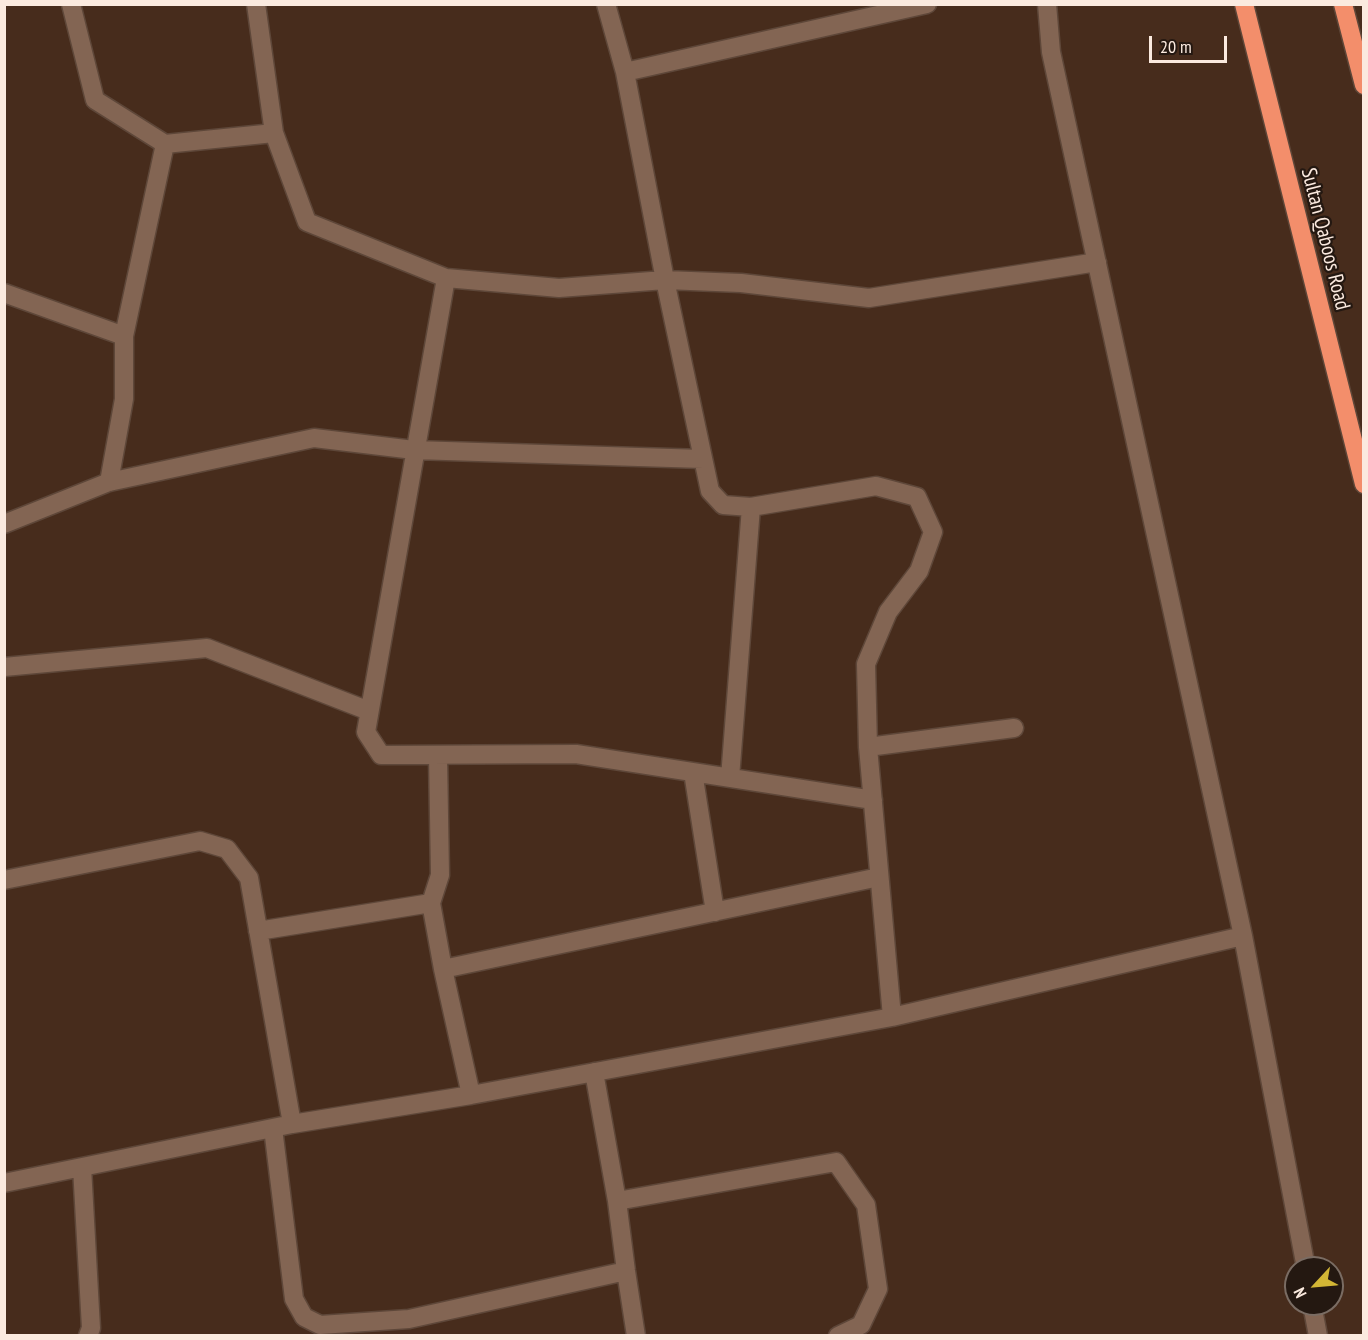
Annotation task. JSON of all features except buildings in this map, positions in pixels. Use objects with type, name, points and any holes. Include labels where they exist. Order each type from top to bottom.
[{"type":"highway","name":"Sultan Qaboos Road","points":[[1244,4],[1364,484]]},
{"type":"highway","points":[[1343,4],[1364,84]]},
{"type":"street","points":[[70,4],[95,100],[165,144],[274,133]]},
{"type":"street","points":[[256,4],[274,133],[307,222],[446,278],[559,288],[665,280],[741,283],[869,298],[1097,262]]},
{"type":"street","points":[[606,4],[625,72],[665,280],[710,491],[723,505],[751,507],[876,486],[917,497],[933,532],[919,571],[888,612],[866,664],[868,747],[892,1017]]},
{"type":"street","points":[[625,72],[927,4]]},
{"type":"street","points":[[1047,4],[1051,52],[1243,936],[1304,1256]]},
{"type":"street","points":[[108,482],[124,399],[124,336],[135,275],[165,144]]},
{"type":"street","points":[[446,278],[366,732],[381,755],[576,754],[873,800]]},
{"type":"street","points":[[4,293],[124,336]]},
{"type":"street","points":[[4,524],[108,482],[314,438],[414,450],[703,459]]},
{"type":"street","points":[[730,778],[751,507]]},
{"type":"street","points":[[4,667],[207,648],[369,711]]},
{"type":"street","points":[[868,747],[1014,728]]},
{"type":"street","points":[[438,756],[440,875],[431,903],[471,1095]]},
{"type":"street","points":[[693,772],[715,912]]},
{"type":"street","points":[[4,880],[200,841],[227,849],[249,878],[292,1124]]},
{"type":"street","points":[[443,969],[879,877]]},
{"type":"street","points":[[258,931],[431,903]]},
{"type":"street","points":[[4,1183],[292,1124],[471,1095],[892,1017],[1243,936]]},
{"type":"street","points":[[594,1072],[617,1201],[636,1335]]},
{"type":"street","points":[[273,1128],[294,1299],[304,1317],[320,1325],[409,1319],[626,1271]]},
{"type":"street","points":[[617,1201],[836,1162],[866,1205],[878,1289],[861,1325],[838,1335]]},
{"type":"street","points":[[82,1167],[91,1328],[88,1335]]},
{"type":"street","points":[[1314,1316],[1318,1335]]}]
